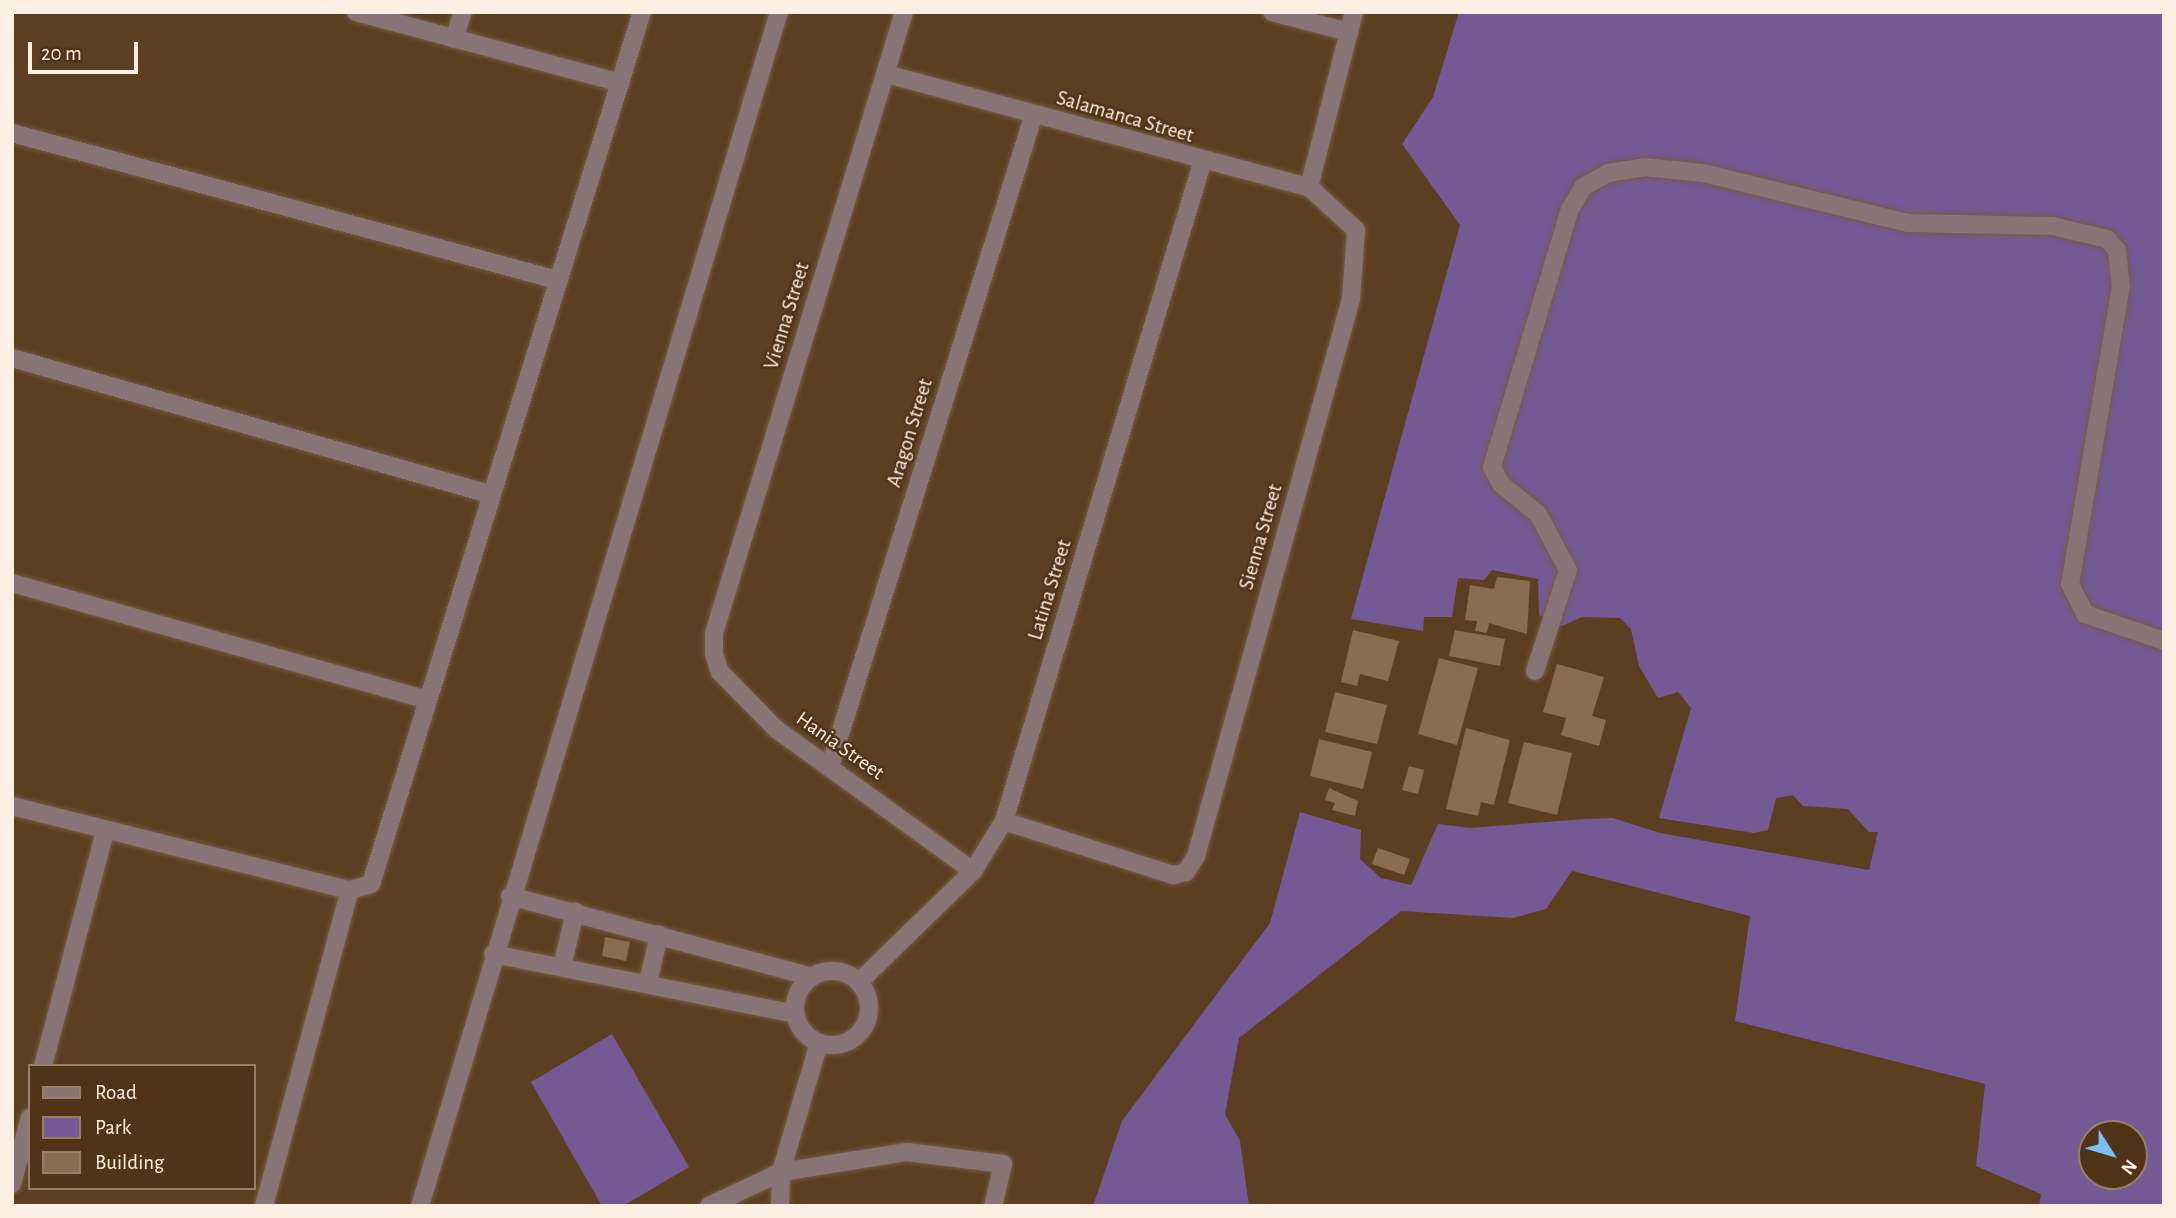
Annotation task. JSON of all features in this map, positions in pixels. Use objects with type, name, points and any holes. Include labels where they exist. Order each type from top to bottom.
[{"type":"street","points":[[356,12],[621,83]]},
{"type":"street","points":[[454,40],[463,12]]},
{"type":"street","points":[[12,806],[350,890],[364,888],[374,878],[426,699],[642,12]]},
{"type":"street","points":[[420,1206],[510,896],[779,12]]},
{"type":"street","name":"Vienna Street","points":[[714,633],[904,12]]},
{"type":"street","points":[[1272,12],[1349,32]]},
{"type":"street","points":[[1309,187],[1354,12]]},
{"type":"street","name":"Salamanca Street","points":[[886,74],[1202,163],[1309,187],[1345,213]]},
{"type":"street","name":"Aragon Street","points":[[830,766],[1034,114]]},
{"type":"street","points":[[12,133],[557,281]]},
{"type":"street","name":"Latina Street","points":[[859,982],[973,871],[1004,821],[1202,163]]},
{"type":"street","points":[[1535,671],[1568,570],[1538,514],[1501,484],[1492,467],[1570,209],[1583,187],[1608,173],[1644,167],[1703,173],[1908,223],[1995,230],[2053,226],[2107,239],[2117,250],[2121,286],[2070,584],[2085,614],[2164,641]]},
{"type":"street","name":"Sienna Street","points":[[1004,821],[1173,875],[1186,872],[1352,299],[1358,250],[1345,213]]},
{"type":"street","points":[[12,358],[490,494]]},
{"type":"street","points":[[12,583],[426,699]]},
{"type":"street","name":"Hania Street","points":[[714,633],[720,672],[776,729],[973,871]]},
{"type":"street","points":[[44,1064],[105,831]]},
{"type":"street","points":[[264,1206],[350,890]]},
{"type":"street","points":[[510,896],[812,977],[836,971],[859,982],[869,1004],[864,1027],[844,1043],[819,1043]]},
{"type":"street","points":[[562,967],[575,912]]},
{"type":"street","points":[[649,983],[659,934]]},
{"type":"street","points":[[493,954],[795,1014],[819,1043]]},
{"type":"street","points":[[795,1014],[798,996],[812,977]]},
{"type":"street","points":[[780,1206],[781,1172],[819,1043]]},
{"type":"street","points":[[12,1184],[24,1119]]},
{"type":"street","points":[[709,1206],[781,1172],[907,1152],[1003,1164],[993,1206]]},
{"type":"green space","points":[[1459,12],[2164,12],[2164,1206],[2039,1206],[2041,1194],[1976,1166],[1985,1084],[1735,1021],[1750,916],[1572,871],[1546,909],[1513,918],[1401,911],[1239,1038],[1225,1114],[1240,1141],[1249,1206],[1093,1206],[1122,1121],[1270,923],[1300,812],[1361,830],[1360,859],[1381,878],[1411,885],[1438,824],[1470,828],[1613,818],[1660,833],[1869,870],[1878,832],[1869,832],[1848,809],[1803,806],[1793,795],[1776,798],[1768,830],[1754,833],[1659,818],[1691,708],[1678,692],[1658,698],[1639,666],[1631,629],[1620,618],[1582,617],[1562,626],[1539,615],[1538,579],[1492,570],[1484,580],[1458,578],[1452,617],[1424,617],[1423,631],[1351,619],[1460,225],[1402,144],[1433,97]]},
{"type":"green space","points":[[612,1034],[689,1167],[623,1206],[602,1206],[531,1082]]},
{"type":"building","points":[[1497,577],[1530,581],[1527,634],[1489,623],[1487,633],[1475,631],[1477,621],[1465,620],[1470,585],[1494,589]]},
{"type":"building","points":[[1353,630],[1399,641],[1388,681],[1360,674],[1357,686],[1341,682]]},
{"type":"building","points":[[1455,630],[1505,639],[1500,666],[1449,656]]},
{"type":"building","points":[[1439,658],[1478,668],[1457,745],[1418,734]]},
{"type":"building","points":[[1557,664],[1604,677],[1592,716],[1606,720],[1599,746],[1561,735],[1566,718],[1543,712]]},
{"type":"building","points":[[1335,692],[1387,705],[1377,744],[1325,732]]},
{"type":"building","points":[[1466,728],[1510,740],[1494,805],[1481,802],[1478,816],[1446,809]]},
{"type":"building","points":[[1319,739],[1372,752],[1363,789],[1310,776]]},
{"type":"building","points":[[1524,742],[1572,753],[1557,815],[1508,803]]},
{"type":"building","points":[[1409,766],[1424,770],[1418,794],[1402,790]]},
{"type":"building","points":[[1329,788],[1358,801],[1355,816],[1332,810],[1335,803],[1325,800]]},
{"type":"building","points":[[1378,848],[1410,859],[1404,875],[1372,864]]},
{"type":"building","points":[[605,937],[630,942],[626,961],[602,956]]}]
